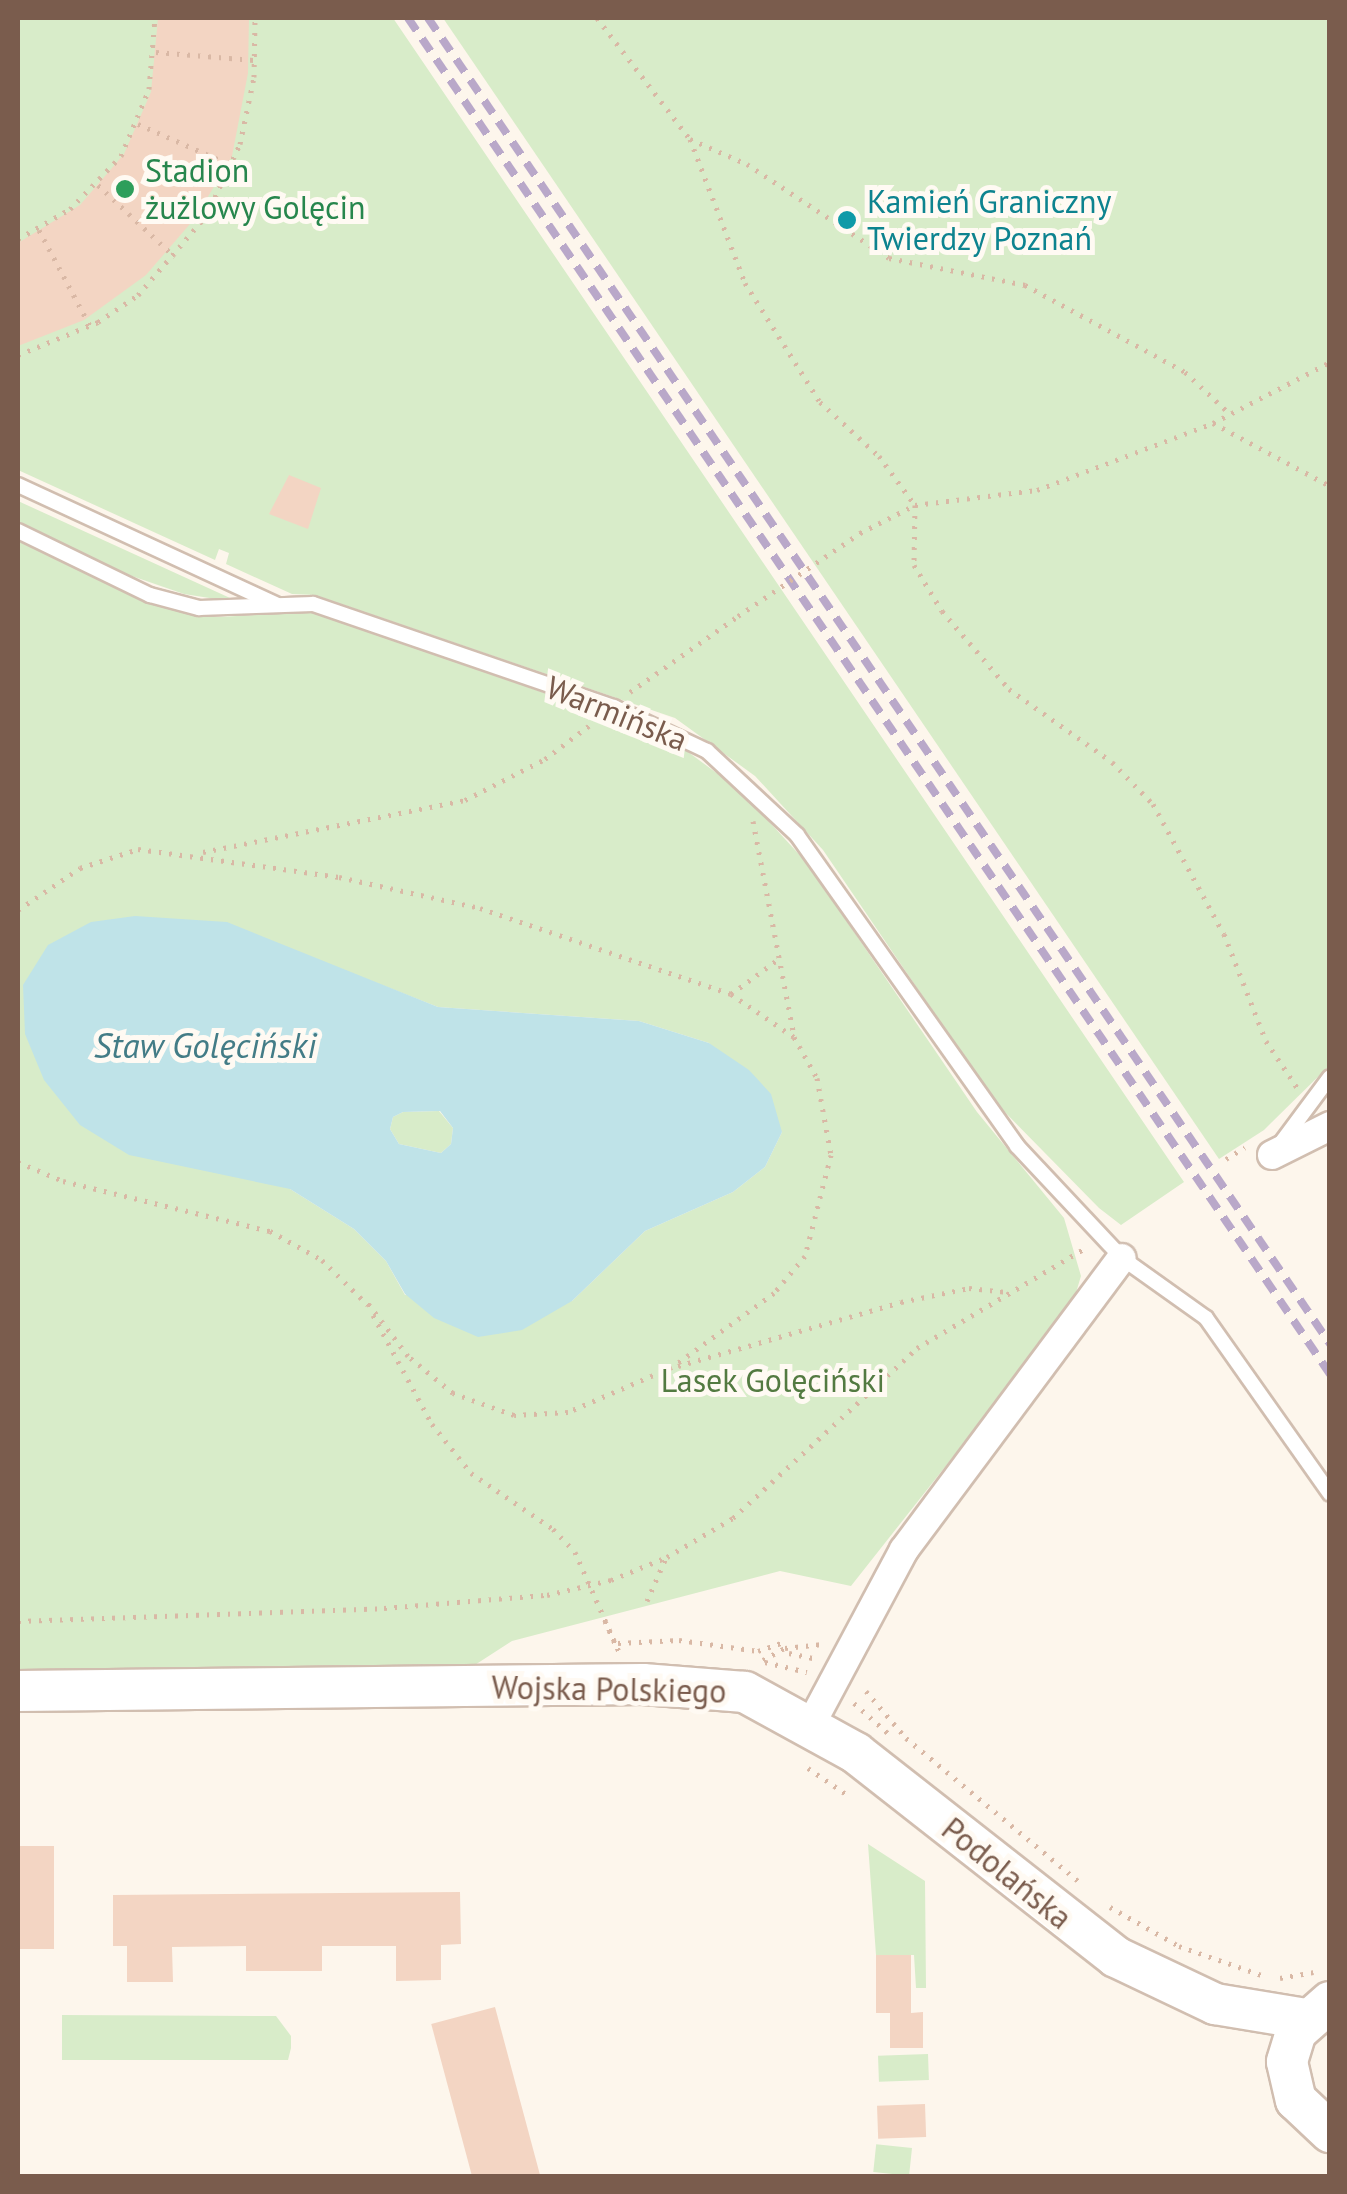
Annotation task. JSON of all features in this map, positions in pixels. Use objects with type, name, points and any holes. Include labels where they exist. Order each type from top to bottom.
[{"type":"street","points":[[1272,1156],[1330,1126]]},
{"type":"street","points":[[811,1724],[904,1550],[1112,1248]]},
{"type":"street","name":"Wojska Polskiego","points":[[18,1691],[712,1685],[745,1692],[811,1724]]},
{"type":"street","name":"Podolańska","points":[[811,1724],[1116,1957],[1215,2004],[1288,2062]]},
{"type":"street","points":[[1314,1990],[1288,2062],[1296,2100],[1330,2132]]},
{"type":"street","name":"Podolańska","points":[[1215,2004],[1314,1990]]},
{"type":"lane","points":[[18,485],[278,606]]},
{"type":"lane","name":"Warmińska","points":[[18,532],[150,595],[199,608],[313,604],[614,707],[707,751],[758,793],[797,835],[991,1115],[1112,1248],[1206,1318],[1330,1494]]},
{"type":"lane","points":[[1272,1156],[1330,1076]]},
{"type":"path","points":[[18,239],[39,230],[98,184],[138,124],[156,52],[155,18]]},
{"type":"path","points":[[18,356],[90,326],[138,294],[206,216],[231,165],[254,60],[255,18]]},
{"type":"path","points":[[597,18],[690,139],[745,283],[820,402],[879,456],[915,505],[914,565],[942,612],[1009,689],[1112,762],[1153,804],[1209,904],[1266,1041],[1309,1102]]},
{"type":"path","points":[[156,52],[254,60]]},
{"type":"path","points":[[138,124],[231,165]]},
{"type":"path","points":[[690,139],[747,164],[889,258],[1025,285],[1184,372],[1230,414]]},
{"type":"path","points":[[98,184],[174,257]]},
{"type":"path","points":[[39,230],[90,326]]},
{"type":"path","points":[[198,853],[465,800],[545,758],[738,616],[860,533],[915,505],[1037,490],[1213,423],[1330,362]]},
{"type":"path","points":[[1213,423],[1330,486]]},
{"type":"path","points":[[672,1367],[774,1293],[805,1256],[826,1191],[830,1124],[817,1078],[794,1037],[776,960],[754,849],[758,793]]},
{"type":"path","points":[[18,910],[80,868],[138,849],[198,853],[480,908],[731,994],[794,1037]]},
{"type":"path","points":[[731,994],[776,960]]},
{"type":"path","points":[[18,1162],[63,1182],[270,1231],[322,1260],[367,1302],[408,1356],[452,1393],[514,1416],[568,1412],[672,1367],[916,1298],[969,1288],[1010,1292]]},
{"type":"path","points":[[18,1621],[384,1608],[591,1586],[667,1557],[758,1498],[917,1348],[1010,1292],[1112,1248]]},
{"type":"path","points":[[367,1302],[432,1424],[472,1473],[553,1529],[575,1552],[617,1640],[679,1640],[758,1650],[781,1644]]},
{"type":"path","points":[[647,1602],[667,1557]]},
{"type":"path","points":[[606,1618],[620,1654]]},
{"type":"path","points":[[760,1662],[785,1648],[856,1640]]},
{"type":"path","points":[[789,1653],[828,1666]]},
{"type":"path","points":[[866,1691],[906,1738],[1087,1889]]},
{"type":"path","points":[[1007,1837],[1078,1895]]},
{"type":"path","points":[[1102,1900],[1180,1946],[1266,1976],[1298,1977],[1314,1990]]},
{"type":"path","points":[[1103,1914],[1127,1930]]},
{"type":"path","points":[[1152,1944],[1270,1987],[1314,1990]]},
{"type":"green space","points":[[18,18],[393,18],[1184,1182],[1121,1225],[1099,1208],[994,1101],[823,850],[755,776],[675,718],[315,595],[292,594],[226,564],[229,553],[219,549],[215,560],[18,470]]},
{"type":"green space","points":[[443,18],[1329,18],[1329,1066],[1264,1130],[1219,1159]]},
{"type":"green space","points":[[18,501],[241,603],[184,594],[126,574],[18,521]]},
{"type":"green space","name":"Lasek Golęciński","points":[[18,540],[149,602],[217,617],[312,612],[665,735],[741,791],[807,863],[977,1112],[1064,1218],[1081,1276],[1072,1306],[851,1586],[780,1571],[512,1641],[464,1672],[18,1676]],"holes":[[[369,980],[438,1007],[639,1021],[709,1043],[782,1132],[765,1167],[733,1192],[645,1231],[572,1301],[405,1295],[386,1261],[354,1229],[290,1189]]]},
{"type":"green space","points":[[439,1111],[453,1128],[451,1144],[441,1153],[399,1144],[390,1129],[393,1117],[403,1112]]},
{"type":"green space","points":[[868,1844],[925,1881],[926,1988],[916,1988],[914,1955],[876,1955]]},
{"type":"green space","points":[[62,2015],[276,2016],[291,2036],[291,2048],[288,2060],[62,2060]]},
{"type":"green space","points":[[928,2054],[929,2080],[879,2082],[878,2056]]},
{"type":"green space","points":[[876,2144],[912,2148],[909,2176],[873,2172]]},
{"type":"water","name":"Staw Golęciński","points":[[135,916],[227,922],[438,1007],[639,1021],[709,1043],[749,1070],[771,1094],[782,1132],[765,1167],[733,1192],[645,1231],[572,1301],[522,1330],[478,1337],[434,1318],[405,1294],[386,1261],[354,1229],[290,1189],[129,1155],[80,1125],[44,1080],[25,1034],[23,985],[48,945],[91,922]],"holes":[[[440,1111],[453,1128],[451,1144],[441,1153],[399,1144],[390,1129],[393,1117],[403,1112]]]},
{"type":"building","points":[[158,18],[249,18],[248,73],[232,156],[196,217],[146,275],[84,320],[18,346],[18,243],[80,205],[124,154],[151,92]]},
{"type":"building","points":[[289,475],[321,488],[308,529],[269,514]]},
{"type":"building","points":[[18,1846],[54,1846],[54,1949],[18,1949]]},
{"type":"building","points":[[460,1892],[461,1944],[441,1945],[441,1980],[396,1981],[396,1946],[322,1946],[322,1971],[246,1971],[246,1946],[172,1947],[173,1982],[127,1982],[127,1946],[113,1946],[113,1895]]},
{"type":"building","points":[[876,1955],[911,1955],[911,2013],[923,2012],[923,2048],[890,2048],[890,2013],[876,2013]]},
{"type":"building","points":[[495,2007],[540,2176],[472,2176],[431,2024]]},
{"type":"building","points":[[925,2104],[926,2137],[878,2139],[877,2106]]},
{"type":"railway","points":[[408,18],[1330,1374]]},
{"type":"railway","points":[[428,18],[1330,1344]]},
{"type":"place","name":"Stadion żużlowy Golęcin","points":[[125,189]]},
{"type":"place","name":"Kamień Graniczny Twierdzy Poznań","points":[[847,220]]}]
